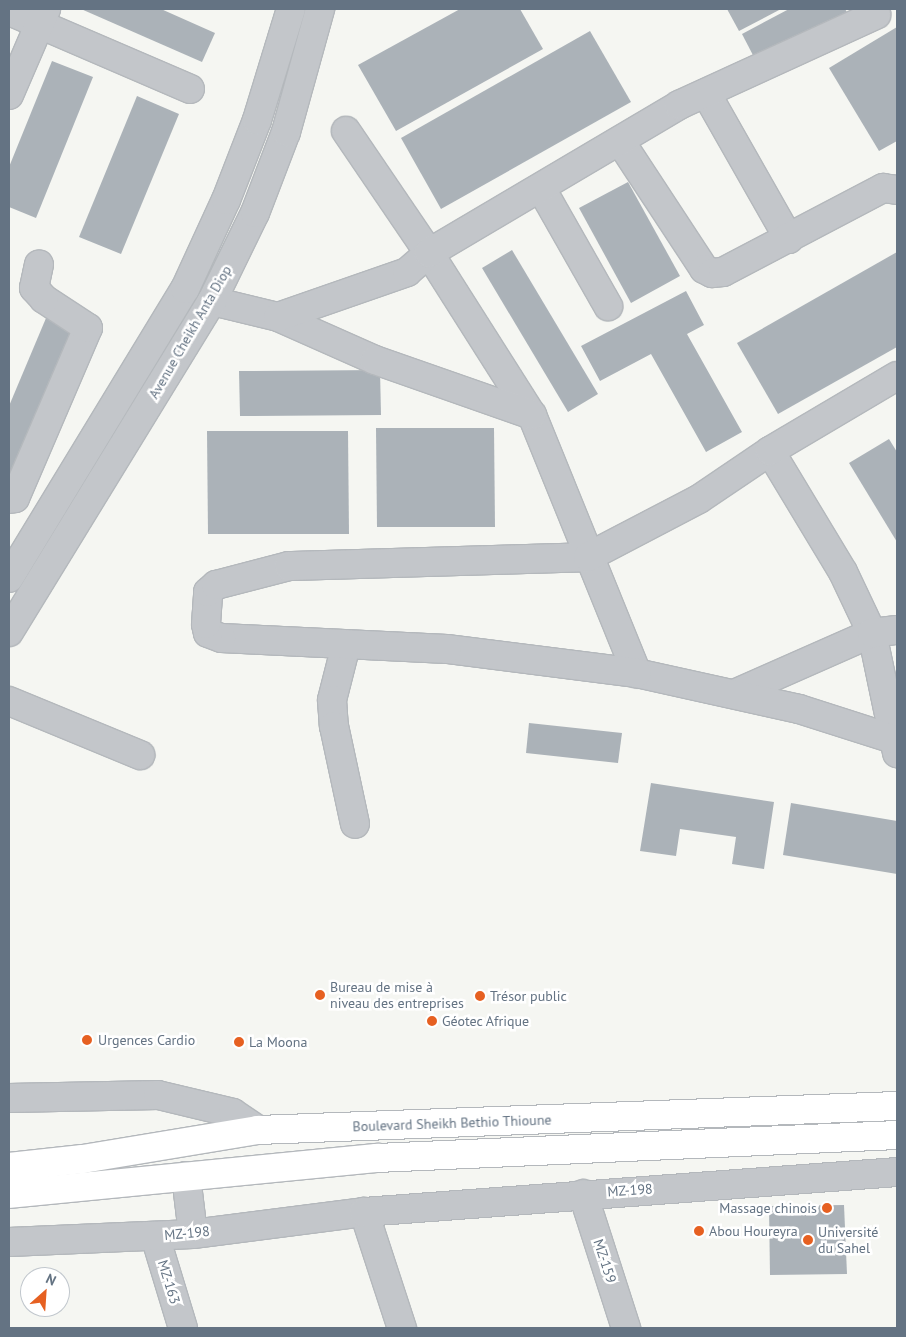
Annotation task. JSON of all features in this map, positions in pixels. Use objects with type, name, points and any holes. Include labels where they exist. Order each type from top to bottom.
[{"type":"main road","name":"Boulevard Sheikh Bethio Thioune","points":[[9,1167],[83,1159],[258,1130],[897,1106]]},
{"type":"main road","points":[[9,1194],[377,1158],[897,1136]]},
{"type":"street","name":"Avenue Cheikh Anta Diop","points":[[9,578],[185,289],[243,156],[291,9]]},
{"type":"street","name":"Avenue Cheikh Anta Diop","points":[[9,632],[212,300],[255,214],[286,132],[320,9]]},
{"type":"street","points":[[9,11],[43,16],[190,89]]},
{"type":"street","points":[[278,316],[407,272],[429,253],[679,105],[876,14]]},
{"type":"street","points":[[9,95],[43,16]]},
{"type":"street","points":[[706,93],[789,239]]},
{"type":"street","points":[[346,131],[429,253],[532,415],[588,557],[637,673]]},
{"type":"street","points":[[620,141],[704,268],[712,273],[724,272],[883,188],[897,190]]},
{"type":"street","points":[[541,188],[608,306]]},
{"type":"street","points":[[9,499],[15,498],[88,328],[44,299],[34,288],[38,265]]},
{"type":"street","points":[[212,300],[278,316],[375,360],[532,415]]},
{"type":"street","points":[[770,451],[843,572],[885,632],[895,746],[798,708],[637,673],[447,649],[221,638],[208,632],[206,624],[208,592],[216,584],[289,566],[588,557],[698,499],[770,451],[897,376]]},
{"type":"street","points":[[734,694],[885,632]]},
{"type":"street","points":[[346,645],[332,700],[334,726],[355,824]]},
{"type":"street","points":[[9,701],[140,755]]},
{"type":"street","points":[[9,1098],[158,1095],[233,1113],[258,1130]]},
{"type":"street","name":"MZ-198","points":[[9,1242],[193,1234],[364,1212],[583,1194],[897,1172]]},
{"type":"street","points":[[186,1176],[193,1234]]},
{"type":"street","name":"MZ-159","points":[[583,1194],[626,1328]]},
{"type":"street","points":[[364,1212],[402,1328]]},
{"type":"street","name":"MZ-163","points":[[155,1236],[183,1328]]},
{"type":"building","points":[[81,9],[161,9],[215,33],[202,62]]},
{"type":"building","points":[[460,9],[520,9],[543,49],[396,131],[358,65]]},
{"type":"building","points":[[727,9],[781,9],[739,31]]},
{"type":"building","points":[[789,9],[845,9],[848,14],[756,61],[742,34]]},
{"type":"building","points":[[897,27],[897,141],[879,151],[829,68]]},
{"type":"building","points":[[590,31],[631,102],[441,209],[401,138]]},
{"type":"building","points":[[52,61],[93,77],[36,218],[9,207],[9,167]]},
{"type":"building","points":[[137,96],[179,114],[121,254],[79,237]]},
{"type":"building","points":[[628,182],[680,276],[631,303],[579,208]]},
{"type":"building","points":[[512,250],[598,394],[568,412],[482,268]]},
{"type":"building","points":[[897,252],[897,347],[778,414],[737,343]]},
{"type":"building","points":[[686,291],[704,325],[687,334],[742,432],[706,452],[651,354],[600,381],[581,346]]},
{"type":"building","points":[[49,311],[77,323],[9,480],[9,406]]},
{"type":"building","points":[[380,370],[381,415],[240,416],[239,371]]},
{"type":"building","points":[[376,428],[494,428],[495,527],[377,527]]},
{"type":"building","points":[[207,431],[348,431],[349,534],[208,534]]},
{"type":"building","points":[[889,439],[897,452],[897,542],[849,463]]},
{"type":"building","points":[[529,723],[622,733],[618,763],[526,753]]},
{"type":"building","points":[[651,783],[774,802],[764,869],[732,864],[736,837],[680,829],[676,856],[640,851]]},
{"type":"building","points":[[791,803],[897,821],[897,874],[783,855]]},
{"type":"building","name":"Université du Sahel","points":[[844,1205],[847,1274],[770,1275],[769,1206]]},
{"type":"place","name":"Bureau de mise à niveau des entreprises","points":[[320,995]]},
{"type":"place","name":"Trésor public","points":[[480,996]]},
{"type":"place","name":"Géotec Afrique","points":[[432,1021]]},
{"type":"place","name":"Urgences Cardio","points":[[87,1040]]},
{"type":"place","name":"La Moona","points":[[239,1042]]},
{"type":"place","name":"Massage chinois","points":[[827,1208]]},
{"type":"place","name":"Abou Houreyra","points":[[699,1231]]},
{"type":"place","name":"Université du Sahel","points":[[808,1240]]}]
